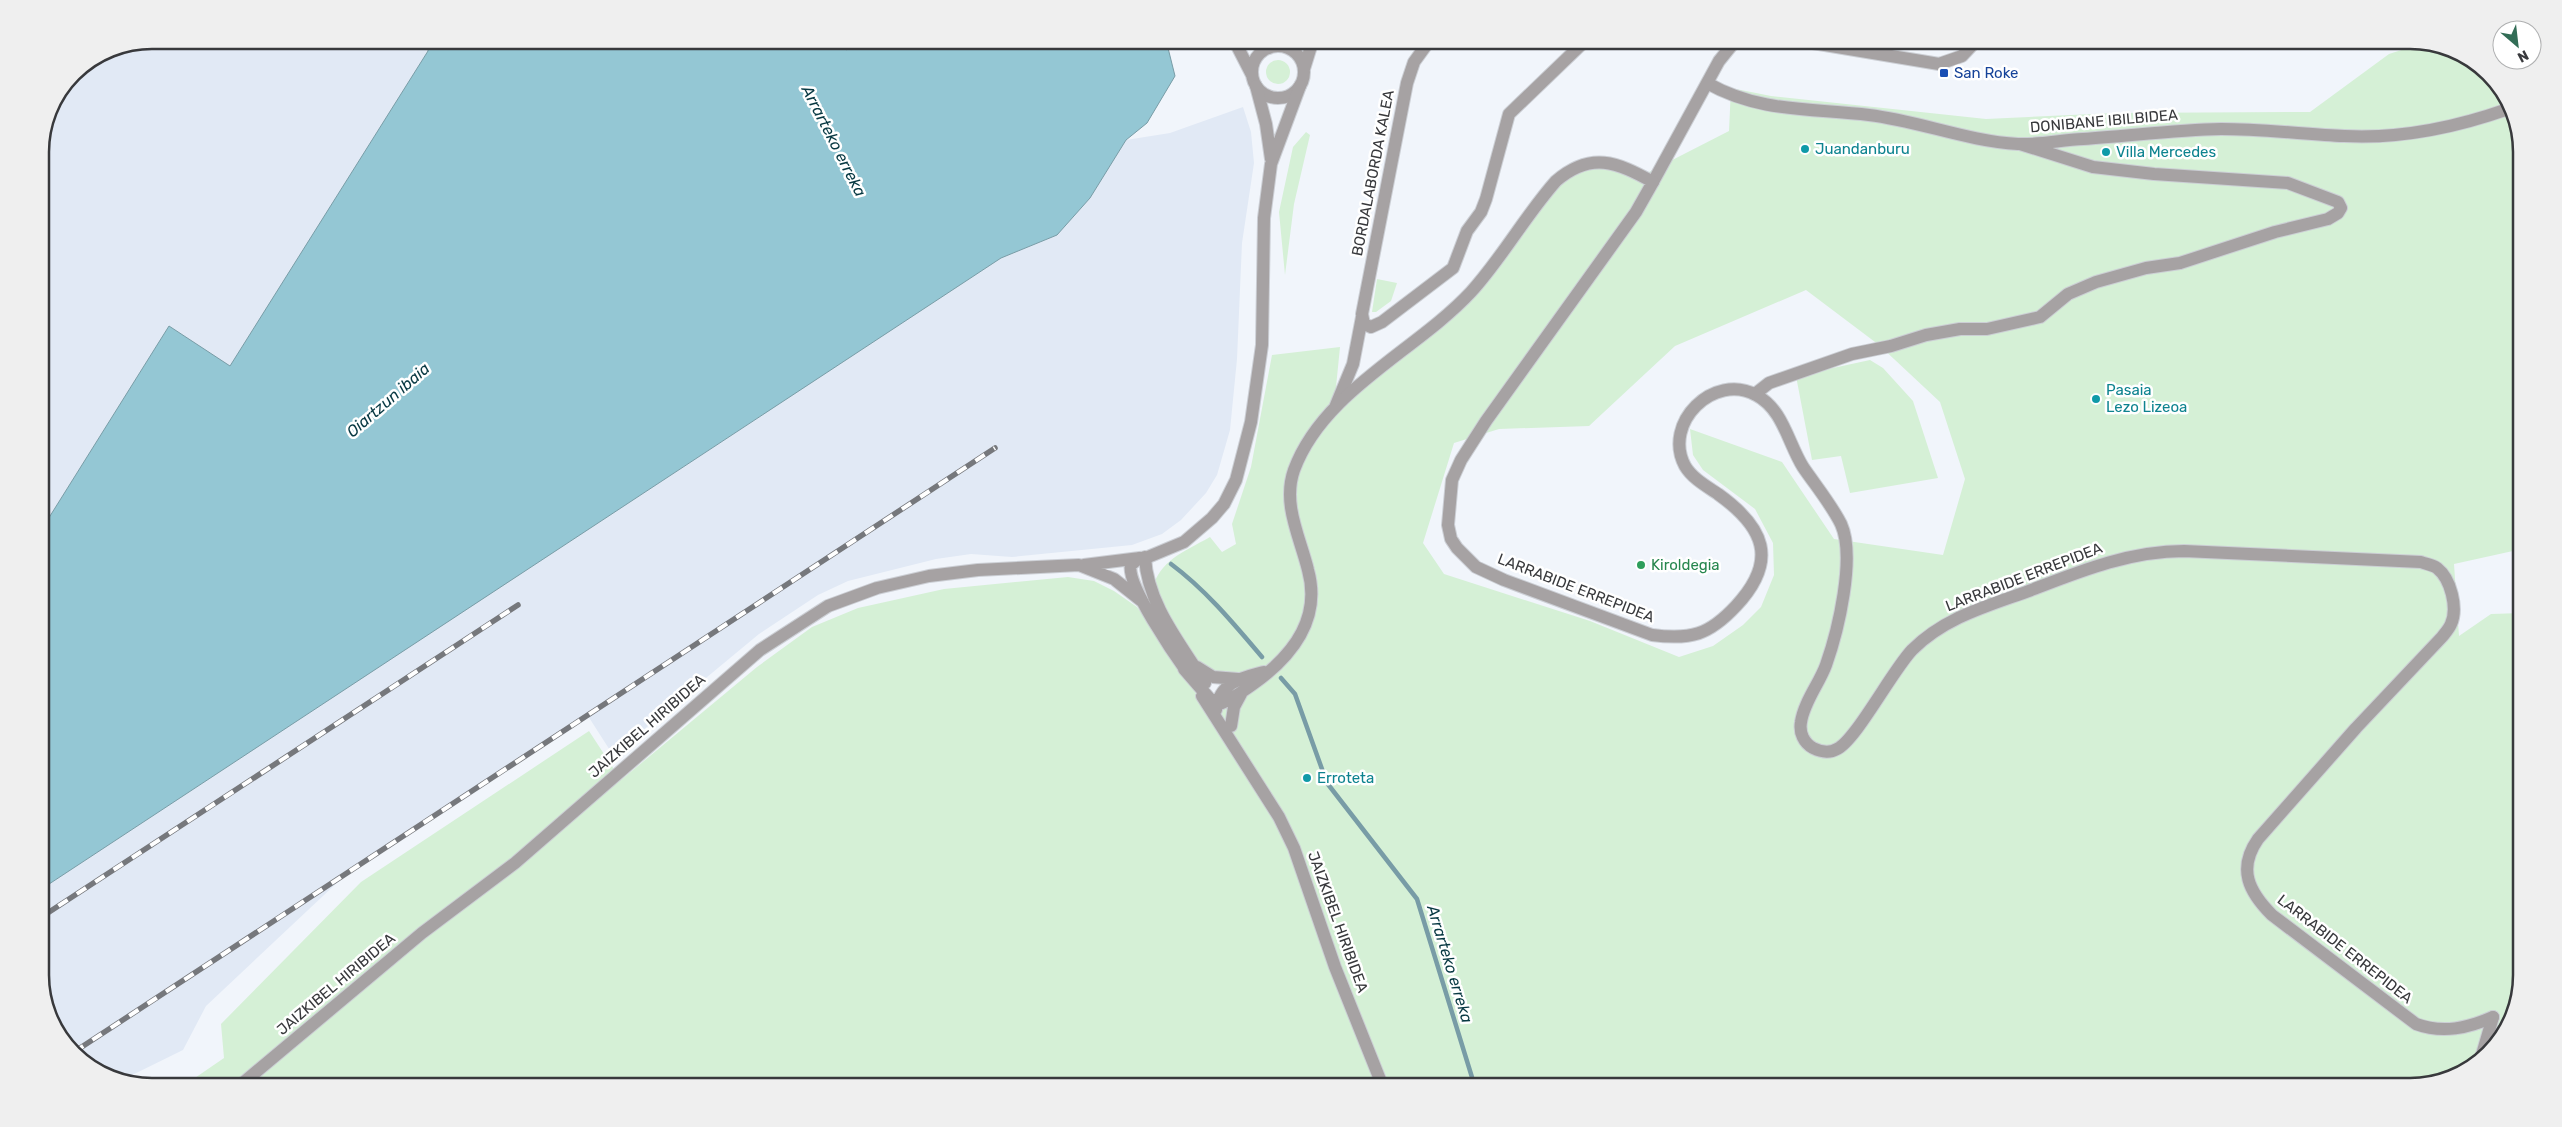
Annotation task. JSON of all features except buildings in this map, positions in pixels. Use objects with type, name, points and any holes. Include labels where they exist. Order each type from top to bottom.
[{"type":"street","points":[[1238,49],[1254,80],[1266,124],[1271,164]]},
{"type":"street","points":[[1268,49],[1256,59],[1254,80],[1269,96],[1278,98],[1294,92],[1300,86]]},
{"type":"street","points":[[1295,49],[1304,69]]},
{"type":"street","points":[[1079,565],[1142,558],[1184,542],[1204,526],[1224,504],[1238,472],[1251,422],[1262,345],[1264,218],[1271,164],[1300,86],[1310,49]]},
{"type":"street","name":"BORDALABORDA KALEA","points":[[1334,408],[1351,371],[1364,322],[1407,82],[1414,62],[1423,49]]},
{"type":"street","points":[[1364,322],[1379,324],[1453,268],[1466,231],[1481,212],[1486,199],[1509,114],[1577,49]]},
{"type":"street","name":"LARRABIDE ERREPIDEA","points":[[1728,49],[1706,83],[1636,212],[1486,421],[1461,460],[1452,480],[1448,525],[1451,539],[1465,559],[1504,580],[1652,635],[1678,638],[1711,628],[1750,590],[1762,561],[1761,546],[1758,533],[1746,517],[1697,479],[1685,466],[1680,449],[1679,436],[1686,414],[1707,398],[1722,391],[1730,390],[1755,394],[1781,421],[1800,460],[1840,522],[1847,539],[1847,569],[1826,665],[1800,724],[1802,736],[1806,743],[1815,749],[1826,752],[1839,749],[1851,737],[1896,670],[1912,650],[1952,620],[2116,560],[2160,551],[2184,551],[2421,562],[2436,568],[2446,581],[2452,594],[2454,612],[2451,624],[2442,637],[2356,728],[2258,839],[2249,852],[2246,864],[2253,892],[2272,915],[2416,1024],[2428,1028],[2464,1028],[2493,1017],[2484,1047]]},
{"type":"street","points":[[1846,49],[1930,64],[1954,60],[1971,49]]},
{"type":"street","name":"DONIBANE IBILBIDEA","points":[[1706,83],[1727,94],[1798,111],[1872,116],[1990,142],[2020,144],[2148,133],[2214,130],[2346,136],[2396,133],[2459,125],[2505,110]]},
{"type":"street","points":[[1755,394],[1769,383],[1852,354],[1892,346],[1926,335],[1960,329],[1987,329],[2040,317],[2068,294],[2096,282],[2146,268],[2180,263],[2275,232],[2328,219],[2338,213],[2341,208],[2338,202],[2288,183],[2154,174],[2093,167],[2020,144]]},
{"type":"street","points":[[1216,718],[1217,702],[1225,688],[1244,684],[1272,670],[1283,661],[1300,638],[1306,625],[1312,598],[1309,571],[1291,513],[1290,499],[1294,472],[1306,446],[1334,408],[1470,293],[1556,181],[1564,174],[1583,165],[1612,163],[1630,169],[1653,182]]},
{"type":"street","name":"JAIZKIBEL HIRIBIDEA","points":[[1252,773],[1231,726],[1217,702],[1210,700],[1187,663],[1143,602],[1130,570],[1134,560],[1142,558],[1156,602],[1187,663],[1216,718],[1252,773],[1294,848],[1335,967],[1379,1078]]},
{"type":"street","name":"JAIZKIBEL HIRIBIDEA","points":[[249,1078],[422,933],[515,862],[733,672],[808,617],[848,598],[929,576],[978,570],[1079,565],[1114,579],[1143,602]]},
{"type":"street","points":[[1187,663],[1213,677],[1244,684]]},
{"type":"street","points":[[1231,726],[1234,706],[1244,684]]},
{"type":"shaded area","points":[[428,49],[230,367],[169,326],[49,518],[49,145],[52,125],[59,106],[74,84],[89,70],[106,59],[125,52],[138,50]]},
{"type":"shaded area","points":[[1243,107],[1251,132],[1254,163],[1242,243],[1237,359],[1230,430],[1217,475],[1206,493],[1181,520],[1162,534],[1132,545],[1012,557],[971,554],[936,559],[848,581],[818,595],[759,634],[613,755],[588,716],[340,880],[206,1006],[183,1050],[131,1076],[119,1073],[100,1064],[74,1043],[59,1021],[51,995],[49,982],[49,884],[1001,258],[1057,235],[1090,198],[1126,140],[1170,133]]},
{"type":"green space","points":[[2404,49],[2424,50],[2450,57],[2473,70],[2483,79],[2503,106],[2508,119],[2513,145],[2513,551],[2454,564],[2459,636],[2491,614],[2513,613],[2513,975],[2508,1008],[2499,1027],[2478,1053],[2456,1068],[2430,1076],[2410,1078],[195,1078],[224,1058],[221,1024],[361,882],[589,731],[621,780],[757,667],[812,627],[858,608],[944,589],[1068,577],[1094,581],[1114,591],[1137,607],[1215,717],[1245,690],[1243,678],[1204,672],[1151,591],[1160,571],[1174,558],[1190,548],[1210,537],[1222,552],[1236,544],[1232,524],[1251,467],[1272,355],[1340,347],[1334,407],[1461,301],[1549,189],[1594,163],[1641,176],[1729,131],[1731,88],[1771,96],[1986,119],[2115,113],[2310,112],[2389,54]],"holes":[[[1806,290],[1879,345],[1940,402],[1965,479],[1943,555],[1834,539],[1782,462],[1690,429],[1693,455],[1703,470],[1755,509],[1773,543],[1774,575],[1761,607],[1743,625],[1713,646],[1679,657],[1590,621],[1444,574],[1423,543],[1454,443],[1499,429],[1589,426],[1675,346]]]},
{"type":"green space","points":[[1278,60],[1287,63],[1290,72],[1287,81],[1278,84],[1269,81],[1266,72],[1269,63]]},
{"type":"green space","points":[[1306,132],[1310,135],[1294,204],[1285,275],[1279,212],[1293,147]]},
{"type":"green space","points":[[1377,279],[1397,283],[1391,301],[1376,312],[1372,312]]},
{"type":"green space","points":[[1870,360],[1883,368],[1913,401],[1938,478],[1850,493],[1841,456],[1812,460],[1796,376]]},
{"type":"water","name":"Oiartzun ibaia","points":[[428,49],[1168,49],[1175,76],[1147,123],[1126,140],[1090,198],[1057,235],[1001,258],[49,884],[49,518],[169,326],[230,366]]},
{"type":"waterway","name":"Arrarteko erreka","points":[[1171,564],[1208,596],[1262,657]]},
{"type":"waterway","name":"Arrarteko erreka","points":[[1281,678],[1295,694],[1327,783],[1417,899],[1472,1078]]},
{"type":"railway","points":[[79,1048],[995,448]]},
{"type":"railway","points":[[49,912],[518,605]]},
{"type":"place","name":"San Roke","points":[[1944,73]]},
{"type":"place","name":"Juandanburu","points":[[1805,149]]},
{"type":"place","name":"Villa Mercedes","points":[[2106,152]]},
{"type":"place","name":"Pasaia Lezo Lizeoa","points":[[2096,399]]},
{"type":"place","name":"Kiroldegia","points":[[1641,565]]},
{"type":"place","name":"Erroteta","points":[[1307,778]]}]
